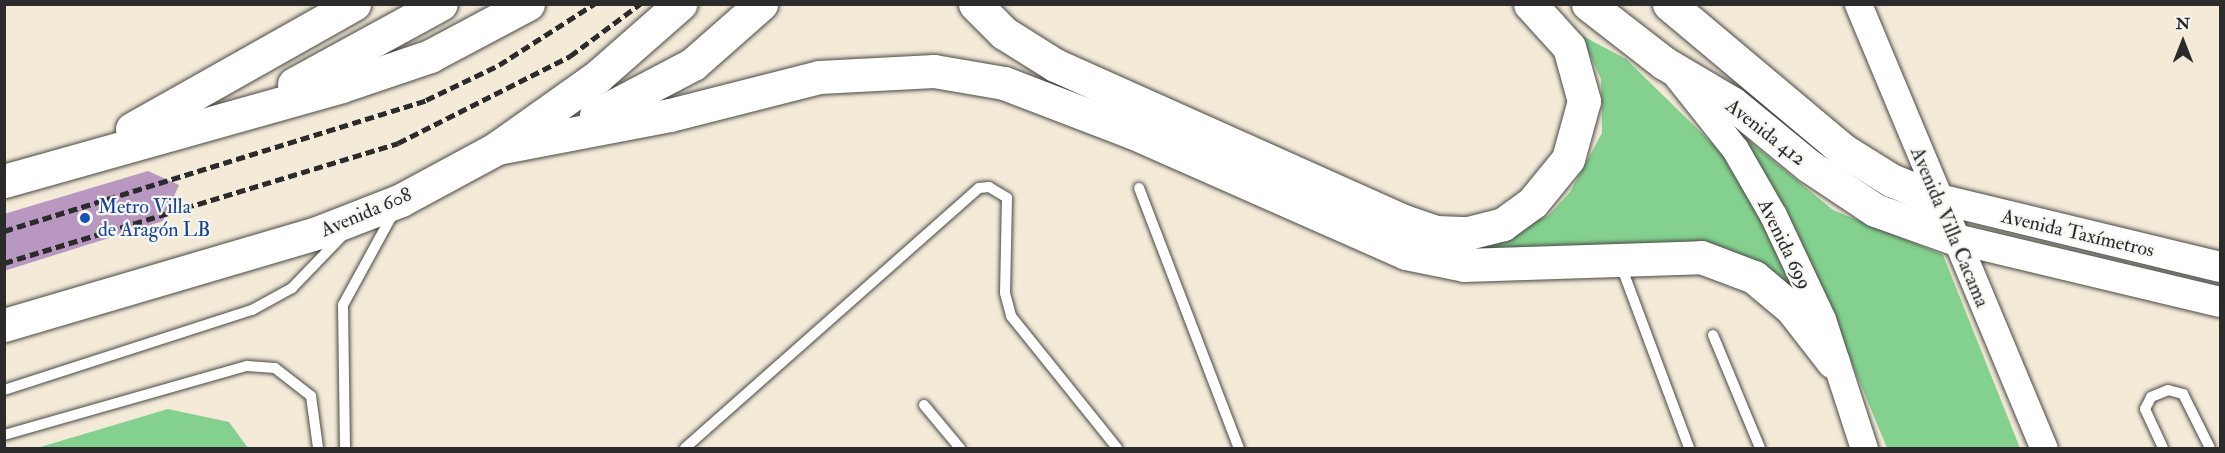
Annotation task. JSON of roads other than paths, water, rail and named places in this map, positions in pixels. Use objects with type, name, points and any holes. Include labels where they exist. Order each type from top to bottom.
[{"type":"main road","points":[[75,160],[354,4]]},
{"type":"main road","points":[[230,114],[326,69],[441,4]]},
{"type":"main road","points":[[4,181],[230,114],[342,86],[430,56],[528,4]]},
{"type":"main road","name":"Avenida 608","points":[[4,325],[361,216],[401,200],[497,148],[597,77],[680,4]]},
{"type":"main road","points":[[497,148],[628,103],[693,64],[762,4]]},
{"type":"main road","points":[[975,4],[1004,33],[1056,65],[1404,221],[1436,232],[1468,233],[1503,224],[1533,202],[1568,159],[1584,101],[1569,47],[1530,4]]},
{"type":"main road","name":"Avenida 412","points":[[1588,4],[1665,63],[1732,103],[1809,166],[1875,210],[1956,239]]},
{"type":"main road","name":"Avenida 412","points":[[1669,4],[1843,150],[1892,180],[1935,198]]},
{"type":"main road","points":[[497,148],[670,115],[819,77],[934,71],[1004,83],[1036,95],[1406,253],[1464,265],[1701,257],[1754,277],[1791,308],[1833,362]]},
{"type":"main road","name":"Avenida Taxímetros","points":[[1935,198],[2220,267]]},
{"type":"main road","name":"Avenida Taxímetros","points":[[1956,239],[2220,302]]},
{"type":"street","name":"Avenida Villa Cacama","points":[[1858,4],[1935,198],[1956,239],[2044,448]]},
{"type":"street","name":"Avenida 699","points":[[1665,63],[1735,149],[1773,214],[1822,320],[1833,362],[1864,448]]},
{"type":"lane","points":[[685,448],[979,188],[989,187],[1007,198],[1005,293],[1011,316],[1117,448]]},
{"type":"lane","points":[[1139,188],[1239,448]]},
{"type":"lane","points":[[345,448],[343,305],[401,200]]},
{"type":"lane","points":[[4,390],[252,310],[292,288],[361,216]]},
{"type":"lane","points":[[1619,261],[1689,448]]},
{"type":"lane","points":[[1713,335],[1760,448]]},
{"type":"lane","points":[[4,435],[247,366],[275,368],[311,396],[318,448]]},
{"type":"lane","points":[[2163,448],[2145,410],[2151,397],[2168,390],[2183,394],[2210,448]]},
{"type":"lane","points":[[924,405],[960,448]]},
{"type":"railway","points":[[4,231],[426,100],[499,65],[594,4]]},
{"type":"railway","points":[[4,263],[398,143],[570,56],[640,4]]},
{"type":"place","name":"Metro Villa de Aragón LB","points":[[85,218]]}]
